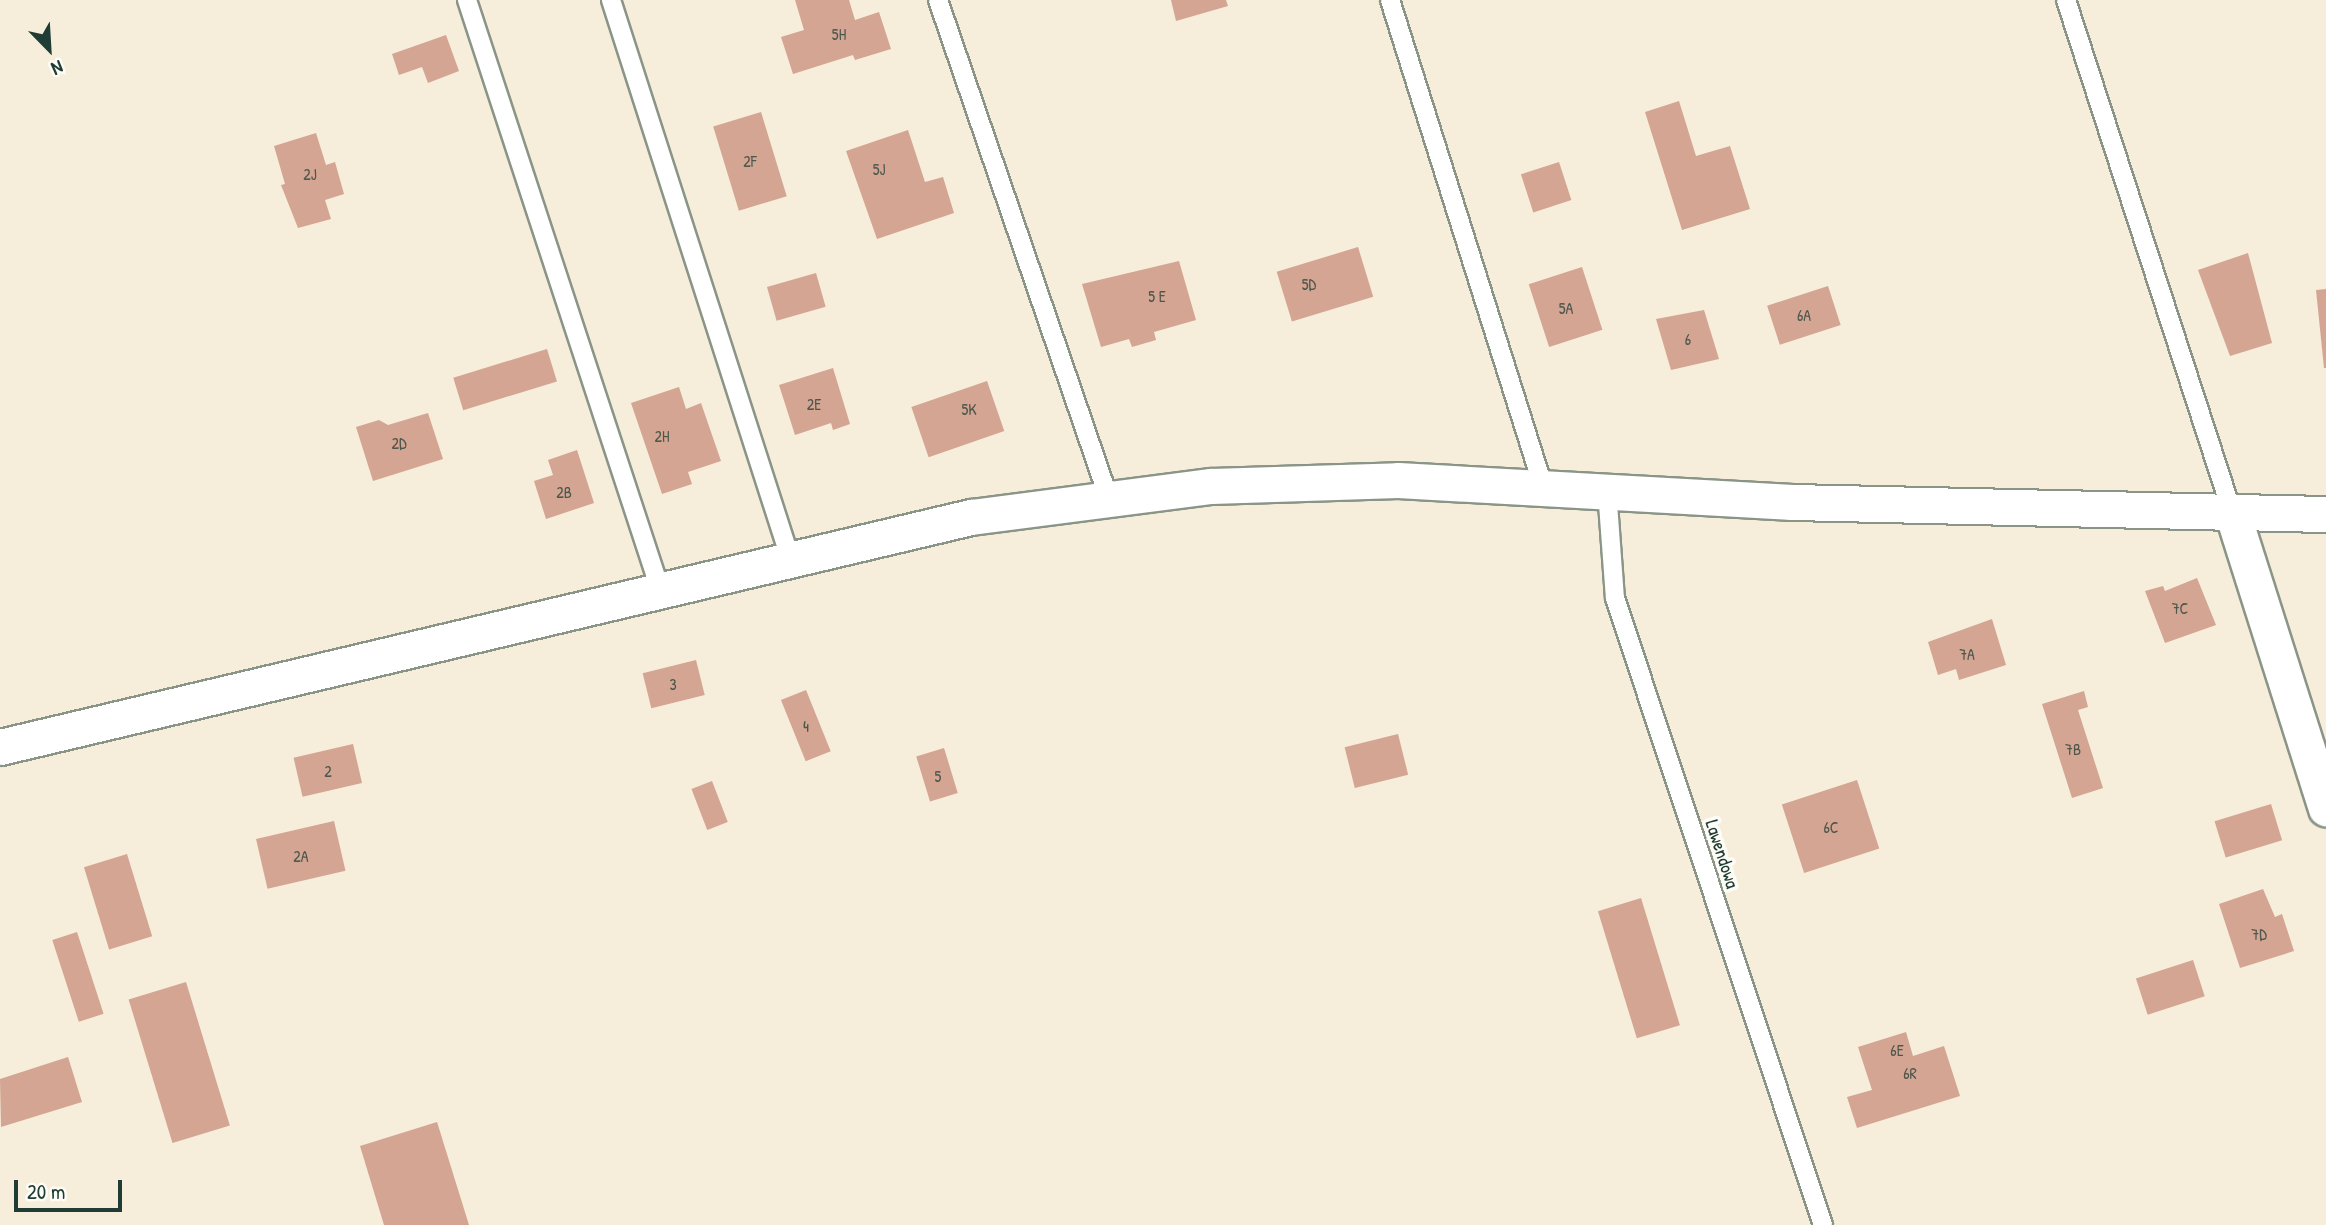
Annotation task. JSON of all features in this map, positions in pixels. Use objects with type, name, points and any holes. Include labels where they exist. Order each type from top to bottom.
[{"type":"street","points":[[0,747],[971,517],[1211,486],[1398,480],[1792,502],[2326,514]]},
{"type":"street","points":[[2232,512],[2326,808]]},
{"type":"lane","points":[[467,0],[661,592]]},
{"type":"lane","points":[[611,0],[791,561]]},
{"type":"lane","points":[[938,0],[1109,499]]},
{"type":"lane","points":[[1390,0],[1543,486]]},
{"type":"lane","points":[[2066,0],[2232,512]]},
{"type":"lane","name":"Lawendowa","points":[[1607,490],[1615,598],[1823,1225]]},
{"type":"building","points":[[795,0],[849,0],[855,20],[879,12],[891,49],[855,60],[853,55],[793,74],[781,37],[804,30]]},
{"type":"building","points":[[1171,0],[1226,0],[1228,6],[1176,21]]},
{"type":"building","points":[[446,35],[459,71],[428,83],[422,67],[399,75],[392,54]]},
{"type":"building","points":[[1679,101],[1696,156],[1730,146],[1750,209],[1682,230],[1645,112]]},
{"type":"building","points":[[761,112],[787,196],[739,211],[713,127]]},
{"type":"building","points":[[908,130],[925,182],[943,177],[954,213],[877,239],[846,151]]},
{"type":"building","points":[[316,133],[326,165],[335,162],[344,194],[325,200],[331,219],[298,228],[281,185],[285,184],[274,146]]},
{"type":"building","points":[[1559,162],[1571,200],[1533,212],[1521,174]]},
{"type":"building","points":[[1358,247],[1373,297],[1292,322],[1277,272]]},
{"type":"building","points":[[2248,253],[2272,343],[2230,356],[2198,270]]},
{"type":"building","points":[[1179,261],[1196,320],[1154,332],[1156,340],[1132,347],[1129,339],[1101,347],[1082,284]]},
{"type":"building","points":[[1582,267],[1602,330],[1549,347],[1529,284]]},
{"type":"building","points":[[816,273],[826,307],[777,321],[767,287]]},
{"type":"building","points":[[1828,286],[1841,325],[1780,345],[1767,306]]},
{"type":"building","points":[[2326,289],[2326,368],[2324,368],[2316,290]]},
{"type":"building","points":[[1704,310],[1719,359],[1671,370],[1656,319]]},
{"type":"building","points":[[547,349],[557,382],[463,410],[453,378]]},
{"type":"building","points":[[833,368],[850,424],[833,430],[831,423],[795,435],[779,385]]},
{"type":"building","points":[[987,381],[1004,431],[929,457],[911,407]]},
{"type":"building","points":[[679,387],[686,409],[701,403],[721,461],[688,472],[692,484],[662,494],[631,403]]},
{"type":"building","points":[[428,413],[443,459],[373,481],[356,427],[379,420],[388,425]]},
{"type":"building","points":[[577,450],[594,503],[546,519],[534,481],[553,475],[548,460]]},
{"type":"building","points":[[2197,578],[2216,625],[2165,643],[2145,591],[2163,586],[2165,591]]},
{"type":"building","points":[[1992,619],[2006,665],[1959,680],[1956,669],[1938,675],[1928,642]]},
{"type":"building","points":[[696,660],[705,695],[651,708],[643,673]]},
{"type":"building","points":[[806,690],[831,751],[806,761],[781,700]]},
{"type":"building","points":[[2084,691],[2088,707],[2078,710],[2103,788],[2072,798],[2042,704]]},
{"type":"building","points":[[1398,734],[1408,775],[1355,788],[1345,747]]},
{"type":"building","points":[[353,744],[362,783],[303,797],[294,758]]},
{"type":"building","points":[[944,748],[958,793],[930,801],[916,756]]},
{"type":"building","points":[[1857,780],[1879,848],[1804,873],[1782,804]]},
{"type":"building","points":[[712,781],[728,822],[707,830],[691,789]]},
{"type":"building","points":[[2271,804],[2282,840],[2226,858],[2215,821]]},
{"type":"building","points":[[334,821],[345,871],[268,889],[256,839]]},
{"type":"building","points":[[127,854],[152,936],[109,949],[84,867]]},
{"type":"building","points":[[2263,889],[2275,917],[2282,914],[2294,951],[2240,968],[2219,904]]},
{"type":"building","points":[[1641,898],[1680,1025],[1637,1038],[1598,911]]},
{"type":"building","points":[[77,932],[104,1014],[79,1022],[52,940]]},
{"type":"building","points":[[2193,960],[2205,996],[2148,1015],[2136,979]]},
{"type":"building","points":[[186,982],[230,1125],[172,1143],[129,1000]]},
{"type":"building","points":[[1906,1032],[1913,1056],[1944,1046],[1960,1096],[1857,1128],[1847,1097],[1872,1090],[1858,1047]]},
{"type":"building","points":[[68,1057],[82,1102],[1,1127],[0,1079]]},
{"type":"building","points":[[437,1122],[469,1225],[384,1225],[360,1146]]}]
